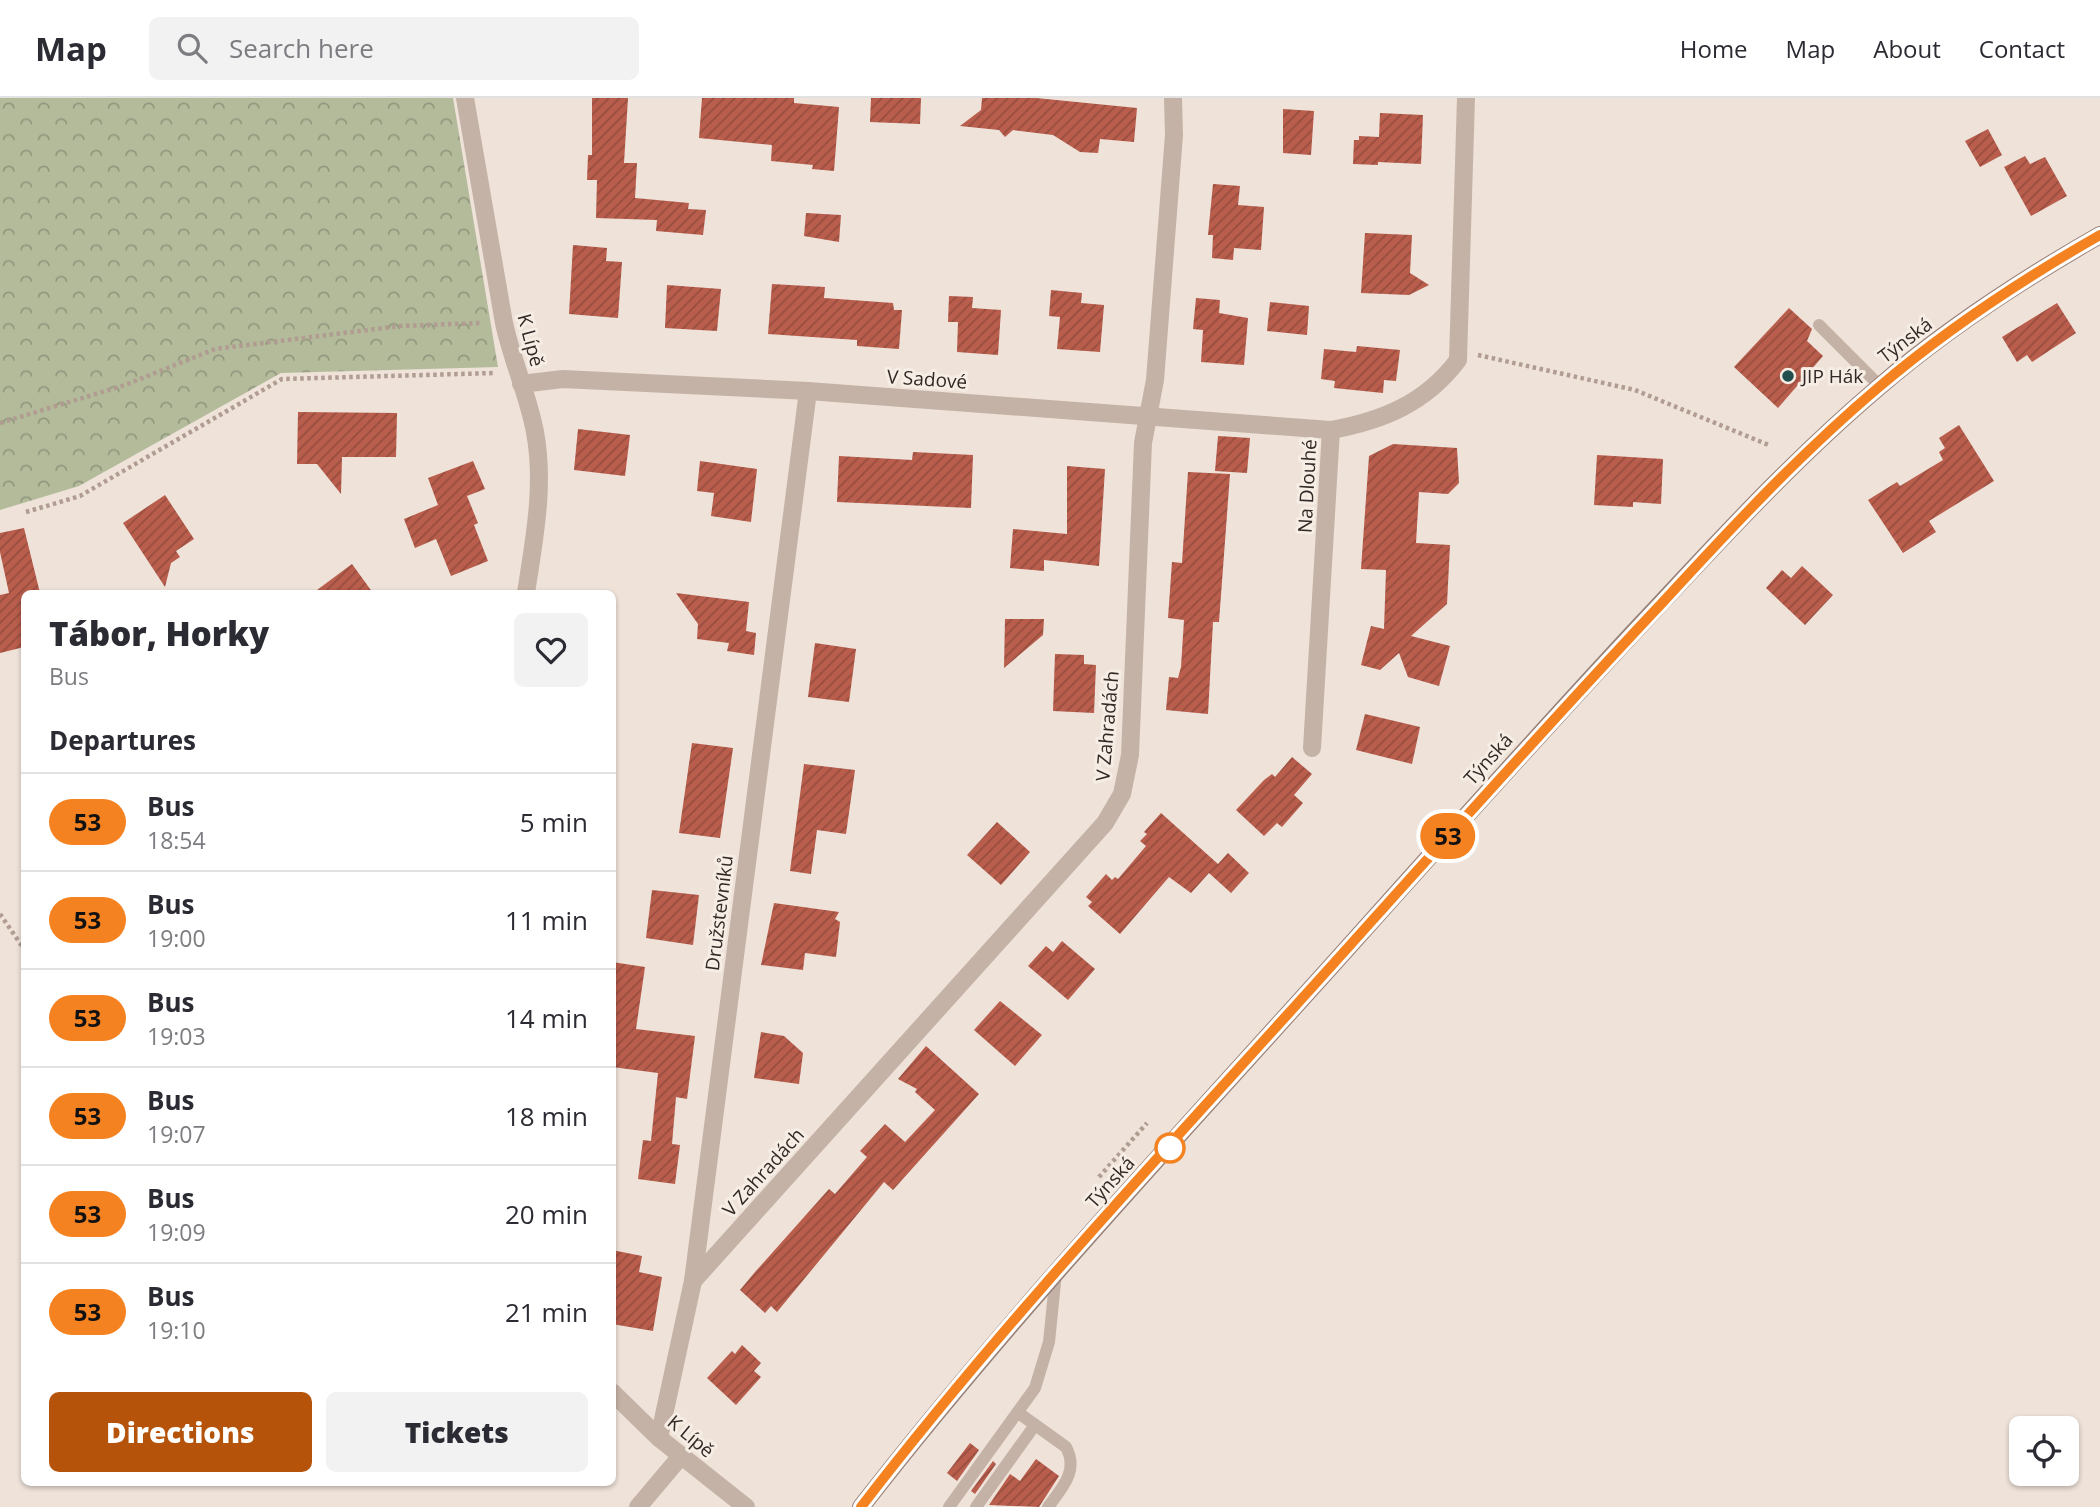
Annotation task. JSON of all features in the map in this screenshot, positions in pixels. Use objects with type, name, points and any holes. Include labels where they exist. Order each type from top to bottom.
[{"type":"main road","name":"Týnská","points":[[861,1507],[941,1404],[1056,1273],[1507,769],[1766,491],[1880,386],[2000,296],[2100,235]]},
{"type":"street","name":"K Lípě","points":[[465,98],[504,323],[530,409],[539,463],[539,494],[526,590]]},
{"type":"street","name":"V Zahradách","points":[[693,1281],[1096,833],[1116,805],[1125,781],[1130,755],[1143,443],[1155,380],[1174,135],[1173,98]]},
{"type":"street","name":"Na Dlouhé","points":[[1312,748],[1331,430],[1369,423],[1397,413],[1443,380],[1460,351],[1466,98]]},
{"type":"street","name":"V Sadové","points":[[519,378],[808,391],[1331,430]]},
{"type":"street","name":"Družstevníků","points":[[659,1438],[693,1281],[808,391]]},
{"type":"street","name":"K Lípě","points":[[616,1396],[659,1438],[746,1507]]},
{"type":"street","points":[[638,1507],[681,1456]]},
{"type":"lane","points":[[1819,325],[1880,386]]},
{"type":"lane","points":[[949,1507],[1020,1414],[1035,1388],[1049,1342],[1056,1273]]},
{"type":"lane","points":[[1020,1414],[1066,1447],[1072,1460],[1070,1476],[1048,1507]]},
{"type":"lane","points":[[976,1507],[1035,1425]]},
{"type":"path","points":[[0,423],[125,385],[215,349],[400,326],[504,323]]},
{"type":"path","points":[[1460,351],[1635,390],[1771,446]]},
{"type":"path","points":[[26,512],[80,496],[282,379],[519,378]]},
{"type":"path","points":[[0,915],[21,945]]},
{"type":"path","points":[[1099,1177],[1147,1124]]},
{"type":"green space","points":[[0,98],[453,98],[498,367],[281,373],[79,486],[0,510]]},
{"type":"building","points":[[592,98],[628,98],[624,163],[637,163],[635,198],[689,203],[688,209],[706,210],[703,235],[656,231],[657,220],[596,218],[597,180],[587,180],[588,155],[592,155]]},
{"type":"building","points":[[702,98],[794,98],[794,103],[839,107],[834,171],[812,169],[813,165],[771,161],[772,145],[699,138]]},
{"type":"building","points":[[871,98],[921,98],[920,124],[870,122]]},
{"type":"building","points":[[982,98],[1036,98],[1137,108],[1134,142],[1100,139],[1098,153],[1080,152],[1053,135],[1013,130],[1005,137],[999,130],[960,126],[981,110]]},
{"type":"building","points":[[1283,109],[1314,111],[1311,155],[1283,153]]},
{"type":"building","points":[[1380,113],[1423,115],[1421,164],[1353,164],[1354,140],[1359,140],[1359,136],[1379,137]]},
{"type":"building","points":[[1988,129],[2002,155],[1980,167],[1965,141]]},
{"type":"building","points":[[2025,156],[2030,164],[2045,157],[2067,196],[2031,216],[2004,167]]},
{"type":"building","points":[[1213,184],[1240,186],[1238,205],[1264,207],[1261,250],[1234,248],[1233,260],[1212,258],[1213,235],[1208,235]]},
{"type":"building","points":[[806,213],[841,215],[839,242],[804,236]]},
{"type":"building","points":[[1365,233],[1412,235],[1410,273],[1429,285],[1409,295],[1361,293]]},
{"type":"building","points":[[573,245],[607,248],[606,261],[622,262],[618,318],[569,314]]},
{"type":"building","points":[[772,284],[825,287],[824,298],[893,303],[894,310],[902,310],[899,349],[857,346],[857,340],[768,334]]},
{"type":"building","points":[[667,285],[721,289],[717,331],[665,328]]},
{"type":"building","points":[[1051,290],[1082,293],[1081,303],[1104,305],[1100,352],[1057,349],[1060,317],[1049,316]]},
{"type":"building","points":[[949,296],[973,297],[972,308],[1001,310],[998,355],[957,352],[958,322],[948,322]]},
{"type":"building","points":[[1196,298],[1220,300],[1219,313],[1248,318],[1244,365],[1201,362],[1203,330],[1193,329]]},
{"type":"building","points":[[1270,302],[1309,306],[1307,335],[1267,331]]},
{"type":"building","points":[[2057,303],[2076,333],[2032,362],[2027,355],[2017,362],[2002,337]]},
{"type":"building","points":[[1789,308],[1812,329],[1807,341],[1823,356],[1778,408],[1734,367]]},
{"type":"building","points":[[1357,346],[1400,350],[1396,381],[1384,380],[1383,393],[1334,388],[1335,381],[1321,379],[1324,349],[1356,352]]},
{"type":"building","points":[[298,412],[397,413],[396,457],[342,457],[341,494],[317,464],[297,464]]},
{"type":"building","points":[[1959,425],[1994,481],[1929,521],[1936,532],[1903,553],[1868,500],[1897,482],[1900,486],[1943,460],[1939,452],[1945,448],[1939,438]]},
{"type":"building","points":[[578,429],[630,435],[625,476],[574,470]]},
{"type":"building","points":[[1218,436],[1250,438],[1247,473],[1215,471]]},
{"type":"building","points":[[1393,444],[1457,448],[1459,483],[1448,494],[1419,492],[1416,543],[1450,545],[1447,604],[1411,636],[1450,646],[1439,686],[1408,677],[1399,653],[1380,670],[1361,665],[1371,626],[1384,629],[1386,570],[1361,569],[1369,456]]},
{"type":"building","points":[[913,452],[973,455],[971,508],[837,502],[839,456],[912,460]]},
{"type":"building","points":[[1597,455],[1663,459],[1661,504],[1633,502],[1633,507],[1594,505]]},
{"type":"building","points":[[473,461],[485,489],[467,496],[478,523],[474,525],[488,561],[451,576],[436,539],[415,548],[404,519],[438,505],[428,478]]},
{"type":"building","points":[[700,461],[757,469],[751,522],[711,516],[714,493],[697,491]]},
{"type":"building","points":[[1067,466],[1105,469],[1099,566],[1044,560],[1044,571],[1010,568],[1013,529],[1067,534]]},
{"type":"building","points":[[1188,472],[1230,474],[1219,622],[1213,622],[1208,714],[1166,710],[1169,677],[1178,678],[1181,667],[1184,620],[1168,618],[1172,562],[1182,563]]},
{"type":"building","points":[[165,495],[194,539],[176,551],[180,557],[171,563],[165,587],[123,523]]},
{"type":"building","points":[[24,528],[39,590],[21,590],[21,648],[0,653],[0,595],[9,593],[0,552],[0,533]]},
{"type":"building","points":[[352,564],[371,590],[317,590]]},
{"type":"building","points":[[1802,566],[1833,595],[1805,625],[1766,588],[1782,570],[1791,578]]},
{"type":"building","points":[[676,593],[749,602],[746,631],[756,633],[754,655],[727,651],[729,643],[697,639],[698,624]]},
{"type":"building","points":[[1005,619],[1044,619],[1043,635],[1004,668]]},
{"type":"building","points":[[815,643],[856,649],[849,702],[808,697]]},
{"type":"building","points":[[1055,654],[1084,655],[1084,664],[1096,665],[1094,713],[1053,711]]},
{"type":"building","points":[[1365,714],[1420,727],[1412,764],[1356,750]]},
{"type":"building","points":[[692,743],[733,748],[720,838],[679,833]]},
{"type":"building","points":[[1292,757],[1312,774],[1294,795],[1303,803],[1282,827],[1277,823],[1264,836],[1236,810],[1264,780],[1272,774],[1275,777]]},
{"type":"building","points":[[804,764],[855,770],[846,834],[817,830],[811,874],[790,871]]},
{"type":"building","points":[[1161,813],[1218,864],[1228,853],[1249,873],[1231,893],[1209,873],[1191,893],[1169,877],[1120,934],[1088,906],[1092,902],[1086,897],[1106,874],[1112,880],[1115,877],[1118,879],[1146,846],[1140,841],[1147,834],[1144,832]]},
{"type":"building","points":[[997,822],[1030,852],[1001,885],[967,855]]},
{"type":"building","points":[[652,890],[699,895],[693,945],[646,938]]},
{"type":"building","points":[[774,903],[839,912],[835,919],[840,922],[836,957],[805,953],[803,970],[761,965]]},
{"type":"building","points":[[1062,941],[1095,969],[1068,1000],[1028,966],[1046,946],[1053,952]]},
{"type":"building","points":[[616,963],[645,967],[636,1029],[695,1036],[687,1099],[676,1097],[672,1144],[680,1145],[675,1184],[638,1179],[643,1140],[651,1141],[658,1073],[616,1068]]},
{"type":"building","points":[[1000,1001],[1042,1035],[1015,1066],[974,1030]]},
{"type":"building","points":[[761,1032],[784,1036],[803,1053],[799,1084],[754,1078]]},
{"type":"building","points":[[926,1046],[979,1094],[893,1190],[884,1182],[777,1312],[771,1306],[765,1313],[740,1290],[755,1272],[829,1189],[835,1194],[867,1157],[860,1151],[885,1124],[905,1142],[935,1110],[915,1092],[917,1089],[898,1079]]},
{"type":"building","points":[[616,1251],[642,1256],[639,1272],[662,1277],[653,1331],[616,1325]]},
{"type":"building","points":[[742,1345],[761,1363],[754,1371],[761,1377],[736,1405],[707,1378],[732,1351],[735,1354]]},
{"type":"building","points":[[970,1443],[979,1450],[957,1481],[947,1473]]},
{"type":"building","points":[[1036,1459],[1059,1476],[1039,1507],[989,1505],[1010,1474],[1020,1481]]},
{"type":"building","points":[[993,1461],[996,1464],[975,1494],[971,1491]]},
{"type":"bus line","name":"53","points":[[861,1507],[941,1404],[1024,1308],[1507,769],[1766,491],[1880,386],[1915,358],[2000,296],[2100,235]]},
{"type":"place","name":"JIP Hák","points":[[1788,376]]}]
